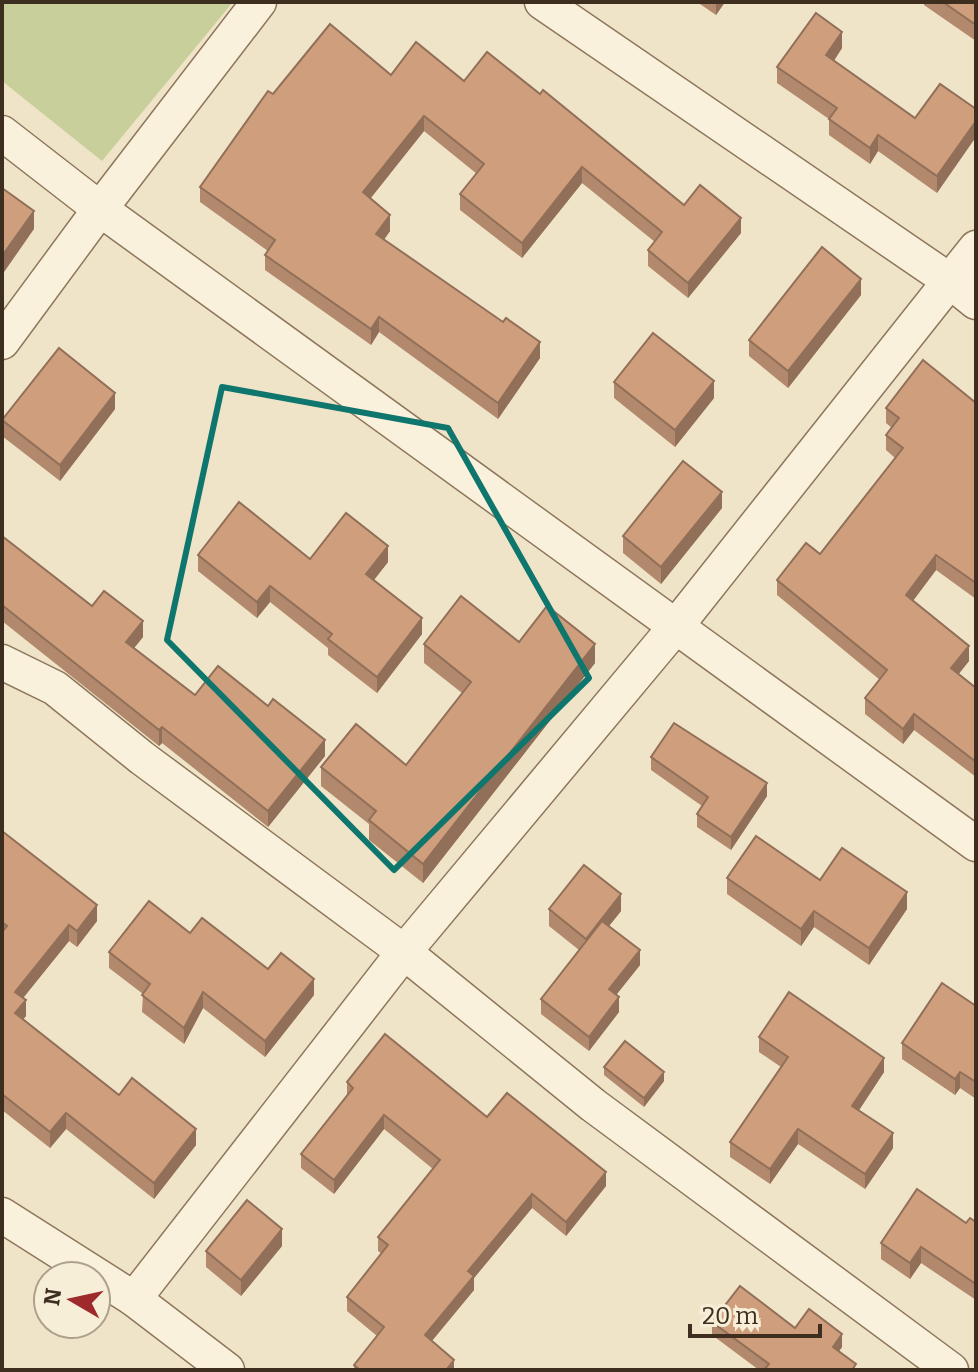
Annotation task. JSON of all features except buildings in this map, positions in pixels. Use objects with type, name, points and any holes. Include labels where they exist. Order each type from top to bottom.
[{"type":"street","points":[[2,342],[259,2]]},
{"type":"street","points":[[542,2],[950,281],[976,302]]},
{"type":"street","points":[[2,133],[100,209],[976,844]]},
{"type":"street","points":[[134,1299],[404,952],[677,625],[976,248]]},
{"type":"street","points":[[2,662],[55,688],[142,758],[404,952],[593,1105],[951,1370]]},
{"type":"street","points":[[2,1215],[134,1299],[227,1370]]},
{"type":"highlighted area","points":[[222,387],[448,428],[589,678],[394,870],[167,640]]},
{"type":"green space","points":[[2,2],[233,2],[102,161],[2,81]]}]
